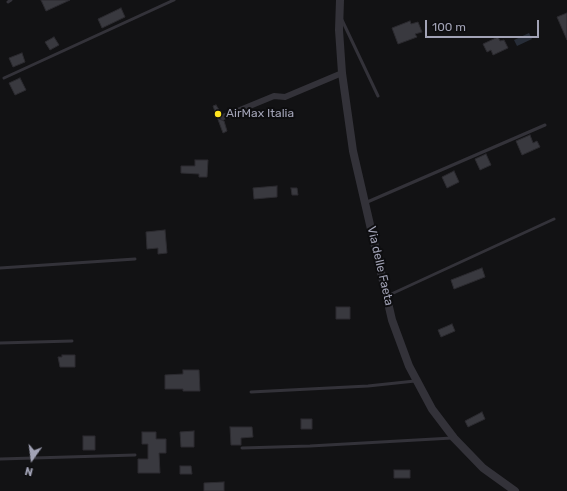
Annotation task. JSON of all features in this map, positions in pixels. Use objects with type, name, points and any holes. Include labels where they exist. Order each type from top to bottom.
[{"type":"street","name":"Via delle Faeta","points":[[340,0],[342,73],[353,151],[392,320],[409,366],[432,409],[454,438],[483,468],[515,491]]},
{"type":"street","points":[[223,117],[274,96],[285,97],[342,73]]},
{"type":"lane","points":[[4,78],[174,0]]},
{"type":"lane","points":[[340,15],[378,96]]},
{"type":"lane","points":[[365,203],[545,125]]},
{"type":"lane","points":[[387,296],[554,219]]},
{"type":"lane","points":[[0,268],[135,259]]},
{"type":"lane","points":[[0,343],[72,341]]},
{"type":"lane","points":[[251,392],[368,386],[417,381]]},
{"type":"lane","points":[[242,448],[310,446],[454,438]]},
{"type":"lane","points":[[0,459],[135,455]]},
{"type":"shaded area","points":[[529,33],[532,39],[517,46],[514,40]]},
{"type":"building","points":[[41,0],[70,0],[46,11]]},
{"type":"building","points":[[121,8],[125,17],[102,28],[98,19]]},
{"type":"building","points":[[567,13],[567,40],[557,17]]},
{"type":"building","points":[[410,21],[411,24],[418,22],[422,32],[415,34],[417,37],[398,44],[392,28]]},
{"type":"building","points":[[54,37],[59,45],[50,50],[45,42]]},
{"type":"building","points":[[498,37],[500,41],[504,40],[508,48],[493,55],[491,50],[487,52],[483,44]]},
{"type":"building","points":[[22,53],[25,62],[13,67],[9,58]]},
{"type":"building","points":[[20,78],[26,90],[15,95],[9,83]]},
{"type":"building","points":[[216,105],[221,113],[219,119],[224,121],[227,131],[223,133],[213,106]]},
{"type":"building","points":[[530,135],[533,143],[537,141],[540,147],[522,155],[516,141]]},
{"type":"building","points":[[486,154],[491,165],[480,170],[475,159]]},
{"type":"building","points":[[195,160],[208,160],[207,177],[199,177],[199,174],[181,173],[181,166],[195,166]]},
{"type":"building","points":[[454,171],[459,182],[447,188],[442,177]]},
{"type":"building","points":[[277,186],[277,197],[254,199],[253,188]]},
{"type":"building","points":[[291,188],[297,188],[298,195],[292,195]]},
{"type":"building","points":[[165,230],[167,253],[158,254],[158,248],[147,249],[146,232]]},
{"type":"building","points":[[482,268],[485,277],[454,289],[451,280]]},
{"type":"building","points":[[336,307],[350,307],[350,319],[336,319]]},
{"type":"building","points":[[452,324],[455,331],[441,337],[438,330]]},
{"type":"building","points":[[62,355],[75,355],[75,367],[60,367],[58,357],[62,357]]},
{"type":"building","points":[[183,370],[199,370],[200,391],[165,389],[165,375],[183,374]]},
{"type":"building","points":[[482,412],[485,419],[468,427],[465,421]]},
{"type":"building","points":[[301,419],[312,419],[312,429],[301,429]]},
{"type":"building","points":[[230,427],[252,427],[253,437],[241,438],[241,445],[231,445]]},
{"type":"building","points":[[194,431],[194,447],[181,447],[180,432]]},
{"type":"building","points":[[142,432],[156,432],[156,439],[166,439],[166,453],[159,453],[160,473],[138,473],[138,459],[148,459],[148,444],[142,444]]},
{"type":"building","points":[[83,436],[95,436],[95,450],[83,450]]},
{"type":"building","points":[[180,466],[191,466],[192,474],[180,474]]},
{"type":"building","points":[[394,470],[410,470],[410,478],[394,478]]},
{"type":"building","points":[[224,482],[224,491],[204,491],[204,483]]},
{"type":"place","name":"AirMax Italia","points":[[218,114]]}]
